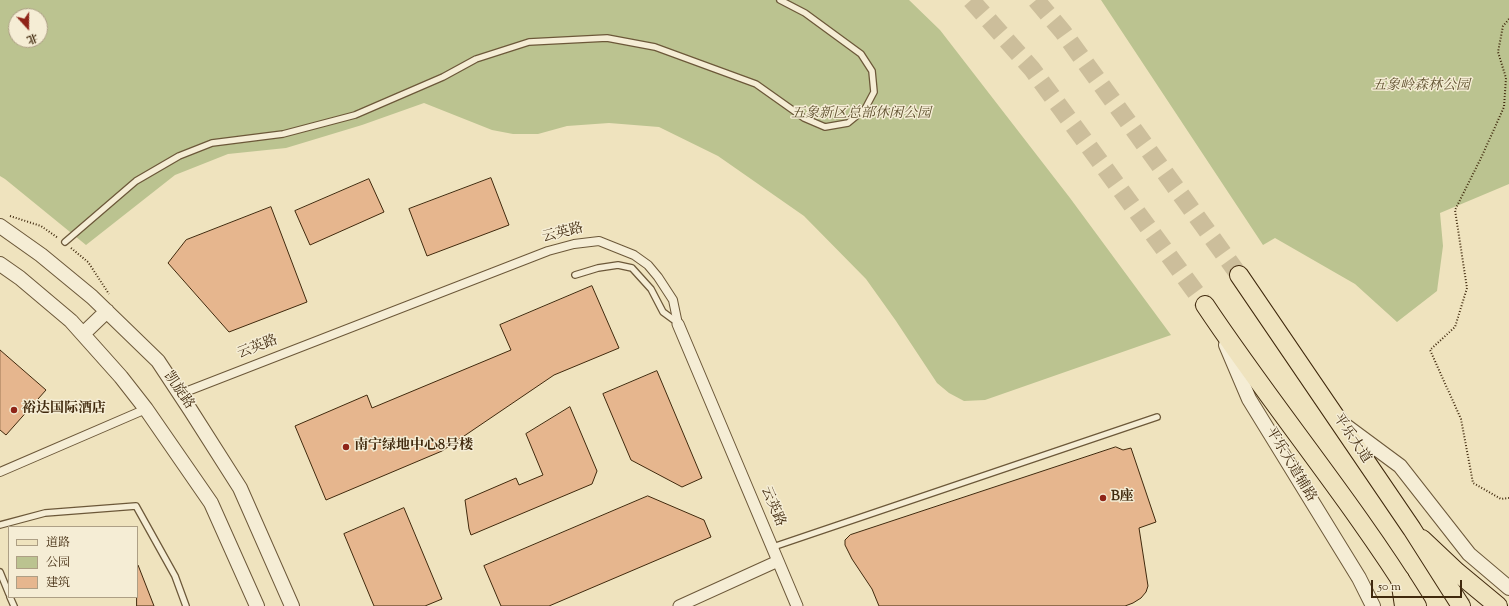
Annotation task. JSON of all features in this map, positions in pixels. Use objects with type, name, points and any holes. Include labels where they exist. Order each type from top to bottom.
[{"type":"main road","name":"平乐大道","points":[[1238,275],[1412,529],[1461,606]]},
{"type":"main road","points":[[1205,305],[1215,321],[1345,499],[1417,606]]},
{"type":"main road","points":[[1412,529],[1457,572],[1498,606]]},
{"type":"main road","points":[[1400,579],[1404,606]]},
{"type":"street","name":"凯旋路","points":[[3,221],[41,256],[92,297],[110,306],[158,361],[240,488],[292,606]]},
{"type":"street","name":"云英路","points":[[180,394],[548,251],[574,244],[599,241],[634,255],[648,265],[673,300],[678,324],[797,606]]},
{"type":"street","points":[[0,264],[20,278],[71,321],[121,377],[146,409],[211,503],[257,606]]},
{"type":"street","points":[[83,334],[110,306]]},
{"type":"street","name":"平乐大道辅路","points":[[1215,321],[1250,399],[1359,578],[1373,606]]},
{"type":"street","points":[[0,472],[146,409]]},
{"type":"street","points":[[1338,421],[1400,466],[1469,554],[1481,572],[1509,588]]},
{"type":"street","points":[[679,606],[778,560]]},
{"type":"lane","points":[[65,242],[136,181],[179,156],[212,144],[283,134],[355,115],[443,77],[476,59],[529,42],[607,38],[655,47],[756,84],[804,118],[825,127],[848,123],[865,109],[874,92],[872,71],[861,54],[805,12],[780,0]]},
{"type":"lane","points":[[575,275],[598,268],[618,265],[632,268],[651,289],[663,312],[678,324]]},
{"type":"lane","points":[[772,547],[1157,417]]},
{"type":"lane","points":[[0,525],[45,513],[136,506],[175,576],[186,606]]},
{"type":"lane","points":[[0,572],[8,591]]},
{"type":"path","points":[[1509,19],[1503,26],[1498,52],[1506,78],[1504,107],[1455,210],[1467,288],[1455,327],[1430,350],[1461,419],[1473,483],[1500,500],[1509,498]]},
{"type":"path","points":[[3,221],[41,226],[65,242],[88,262],[110,306]]},
{"type":"green space","name":"五象新区总部休闲公园","points":[[0,0],[909,0],[940,30],[1070,198],[1171,335],[985,400],[964,401],[949,393],[937,383],[866,279],[804,216],[718,156],[659,127],[609,123],[567,126],[538,134],[513,134],[492,130],[424,103],[362,125],[286,148],[228,154],[175,175],[86,245],[0,176]]},
{"type":"green space","name":"五象岭森林公园","points":[[1101,0],[1509,0],[1509,184],[1440,213],[1443,246],[1437,291],[1397,322],[1355,284],[1275,238],[1263,245]]},
{"type":"building","points":[[491,178],[509,225],[427,256],[409,209]]},
{"type":"building","points":[[369,179],[384,212],[310,245],[295,211]]},
{"type":"building","points":[[271,207],[307,302],[229,332],[168,263],[186,240]]},
{"type":"building","points":[[592,286],[619,348],[554,375],[442,451],[326,500],[295,426],[367,395],[372,408],[511,350],[500,325]]},
{"type":"building","name":"裕达国际酒店","points":[[0,350],[46,390],[6,435],[0,430]]},
{"type":"building","points":[[657,371],[702,478],[682,487],[631,460],[603,394]]},
{"type":"building","points":[[570,407],[597,471],[592,484],[471,535],[465,500],[516,478],[519,485],[543,475],[526,434]]},
{"type":"building","points":[[1116,447],[1123,450],[1131,448],[1156,522],[1139,528],[1148,586],[1146,592],[1141,598],[1125,606],[879,606],[872,589],[852,559],[845,545],[845,540],[850,535]]},
{"type":"building","points":[[648,496],[704,520],[711,537],[549,606],[501,606],[484,566]]},
{"type":"building","points":[[404,508],[442,599],[425,606],[374,606],[344,534]]},
{"type":"building","points":[[138,565],[154,606],[137,606],[138,598]]},
{"type":"tunnel","points":[[971,0],[1032,69],[1205,305]]},
{"type":"tunnel","points":[[1036,0],[1063,32],[1239,275]]},
{"type":"tunnel","points":[[1456,606],[1479,578]]},
{"type":"place","name":"裕达国际酒店","points":[[14,410]]},
{"type":"place","name":"南宁绿地中心8号楼","points":[[346,447]]},
{"type":"place","name":"B座","points":[[1103,498]]}]
